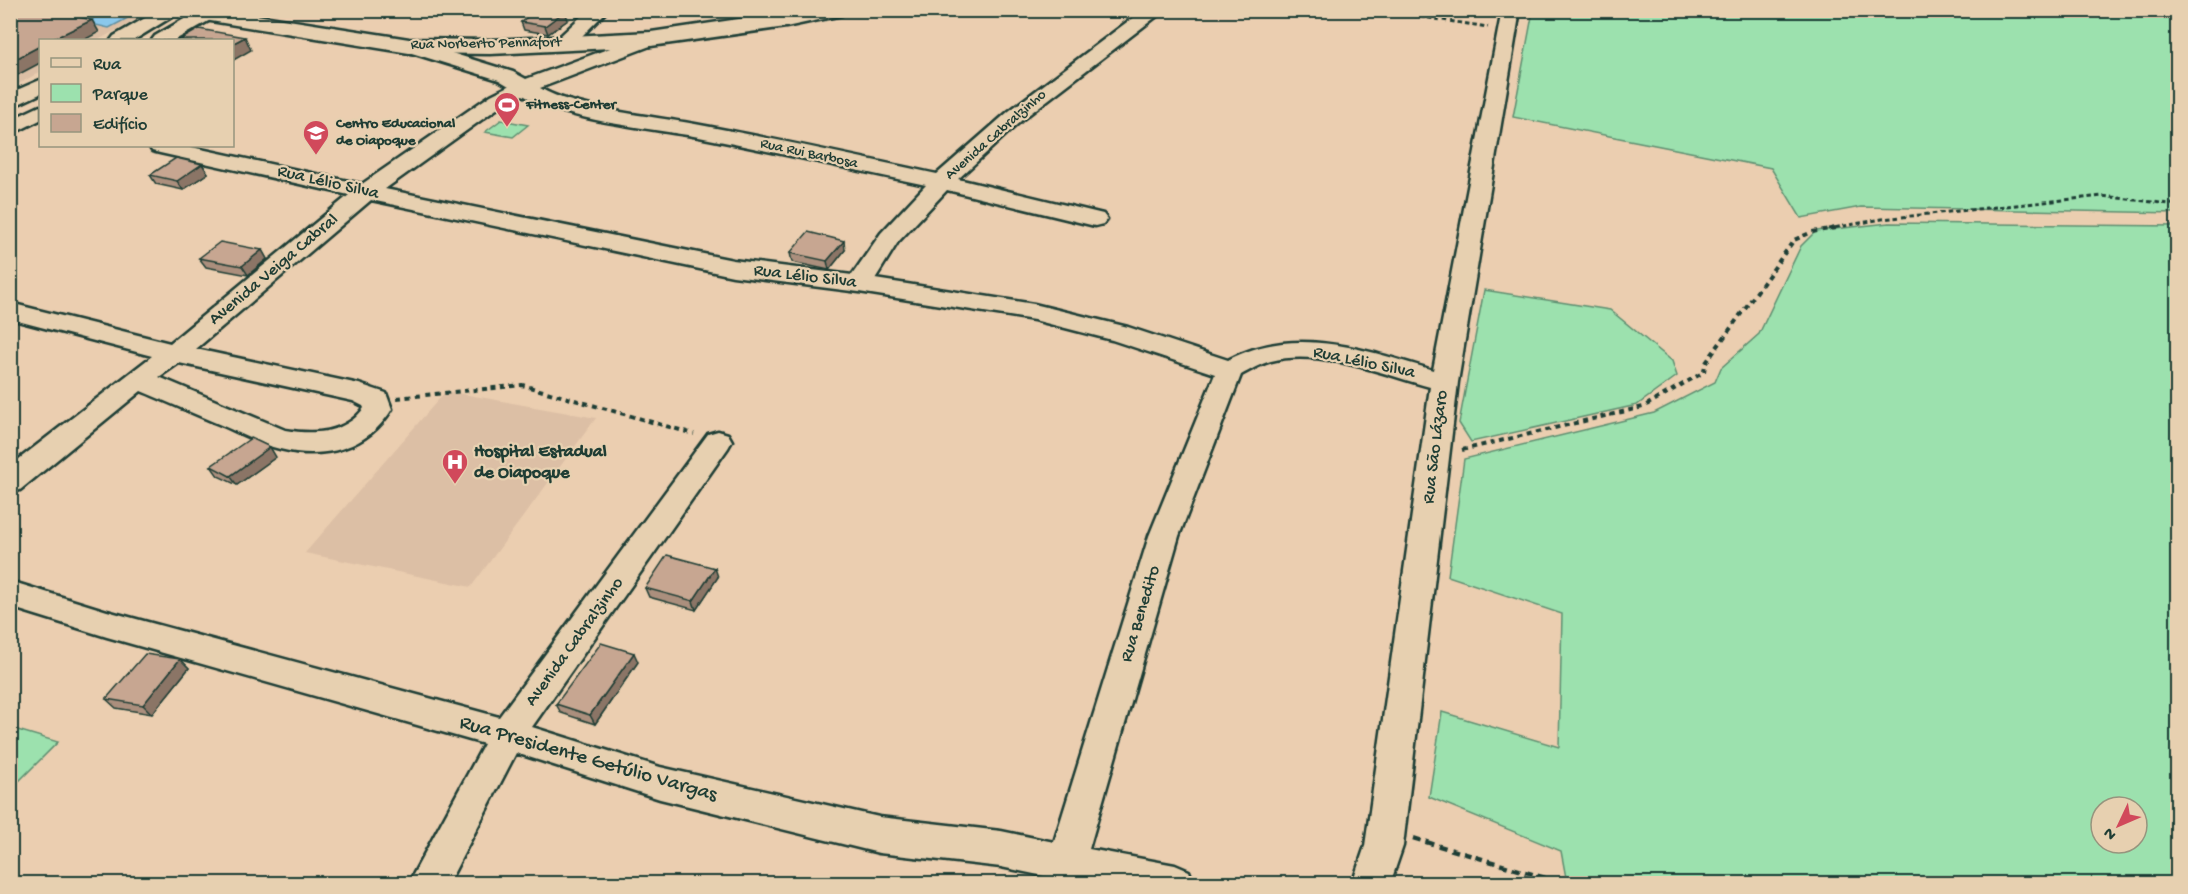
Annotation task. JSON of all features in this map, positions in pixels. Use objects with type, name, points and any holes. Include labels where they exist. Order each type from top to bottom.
[{"type":"street","points":[[565,42],[599,10]]},
{"type":"street","name":"Rua Norberto Pennafort","points":[[188,12],[409,46],[490,46],[651,39],[786,20],[834,10]]},
{"type":"street","name":"Avenida Cabralzinho","points":[[859,284],[889,237],[942,182],[1016,115],[1156,10]]},
{"type":"street","points":[[123,39],[188,12]]},
{"type":"street","points":[[163,39],[188,12]]},
{"type":"street","name":"Rua São Lázaro","points":[[1371,884],[1384,846],[1444,382],[1509,20]]},
{"type":"street","name":"Avenida Veiga Cabral","points":[[10,482],[138,379],[175,353],[366,192],[479,111],[524,87],[651,39]]},
{"type":"street","name":"Rua Rui Barbosa","points":[[409,46],[506,76],[543,99],[574,108],[699,131],[942,182],[1095,219]]},
{"type":"street","points":[[10,102],[39,87]]},
{"type":"street","points":[[10,129],[30,116]]},
{"type":"street","name":"Rua Lélio Silva","points":[[164,147],[366,192],[733,268],[859,284],[1034,312],[1092,325],[1230,370],[1250,358],[1270,352],[1301,350],[1353,358],[1444,382]]},
{"type":"street","points":[[10,311],[175,353],[359,393],[376,400],[378,409],[374,416],[358,429],[334,441],[301,444],[280,439],[138,379]]},
{"type":"street","name":"Rua Benedito","points":[[1066,863],[1164,536],[1230,370]]},
{"type":"street","name":"Avenida Cabralzinho","points":[[427,884],[507,735],[718,441]]},
{"type":"street","name":"Rua Presidente Getúlio Vargas","points":[[10,594],[107,624],[507,735],[660,783],[734,802],[879,835],[1001,849],[1175,884]]},
{"type":"path","points":[[1376,10],[1509,20]]},
{"type":"path","points":[[1433,474],[1462,449],[1643,407],[1704,372],[1705,363],[1794,240],[1812,232],[1882,219],[2102,196],[2178,205]]},
{"type":"path","points":[[376,400],[522,386],[718,441]]},
{"type":"path","points":[[1386,830],[1565,884]]},
{"type":"shaded area","points":[[11,11],[100,11],[139,18],[100,39],[39,39],[39,73],[11,88]]},
{"type":"shaded area","name":"Hospital Estadual de Oiapoque","points":[[446,391],[596,418],[471,587],[305,553]]},
{"type":"green space","points":[[1533,11],[2177,11],[2177,213],[1861,207],[1801,218],[1771,168],[1513,117]]},
{"type":"green space","name":"Fitness-Center","points":[[501,120],[528,125],[513,137],[485,132]]},
{"type":"green space","points":[[1889,223],[2177,226],[2177,883],[1567,883],[1561,851],[1429,797],[1442,712],[1559,747],[1562,614],[1448,576],[1464,459],[1654,413],[1715,382],[1721,368],[1759,334],[1801,246],[1816,231]]},
{"type":"green space","points":[[1484,290],[1610,310],[1672,361],[1677,376],[1637,405],[1471,442],[1459,423]]},
{"type":"green space","points":[[10,728],[58,742],[11,789]]},
{"type":"water","points":[[87,11],[126,19],[109,28],[70,19]]},
{"type":"building","points":[[10,10],[48,10],[92,20],[53,39],[39,39],[39,47],[10,62]]},
{"type":"building","points":[[536,10],[565,11],[545,26],[521,22]]},
{"type":"building","points":[[199,29],[245,37],[234,43],[234,39],[182,39]]},
{"type":"building","points":[[176,158],[202,164],[177,181],[150,175]]},
{"type":"building","points":[[808,232],[844,241],[827,261],[790,253]]},
{"type":"building","points":[[220,242],[262,250],[242,266],[199,258]]},
{"type":"building","points":[[251,438],[270,447],[230,476],[211,466]]},
{"type":"building","points":[[667,555],[715,568],[693,601],[645,588]]},
{"type":"building","points":[[601,643],[634,653],[590,715],[556,704]]},
{"type":"building","points":[[145,654],[180,659],[143,705],[106,699]]},
{"type":"place","name":"Fitness-Center","points":[[507,128]]},
{"type":"place","name":"Centro Educacional de Oiapoque","points":[[316,156]]},
{"type":"place","name":"Hospital Estadual de Oiapoque","points":[[455,485]]}]
